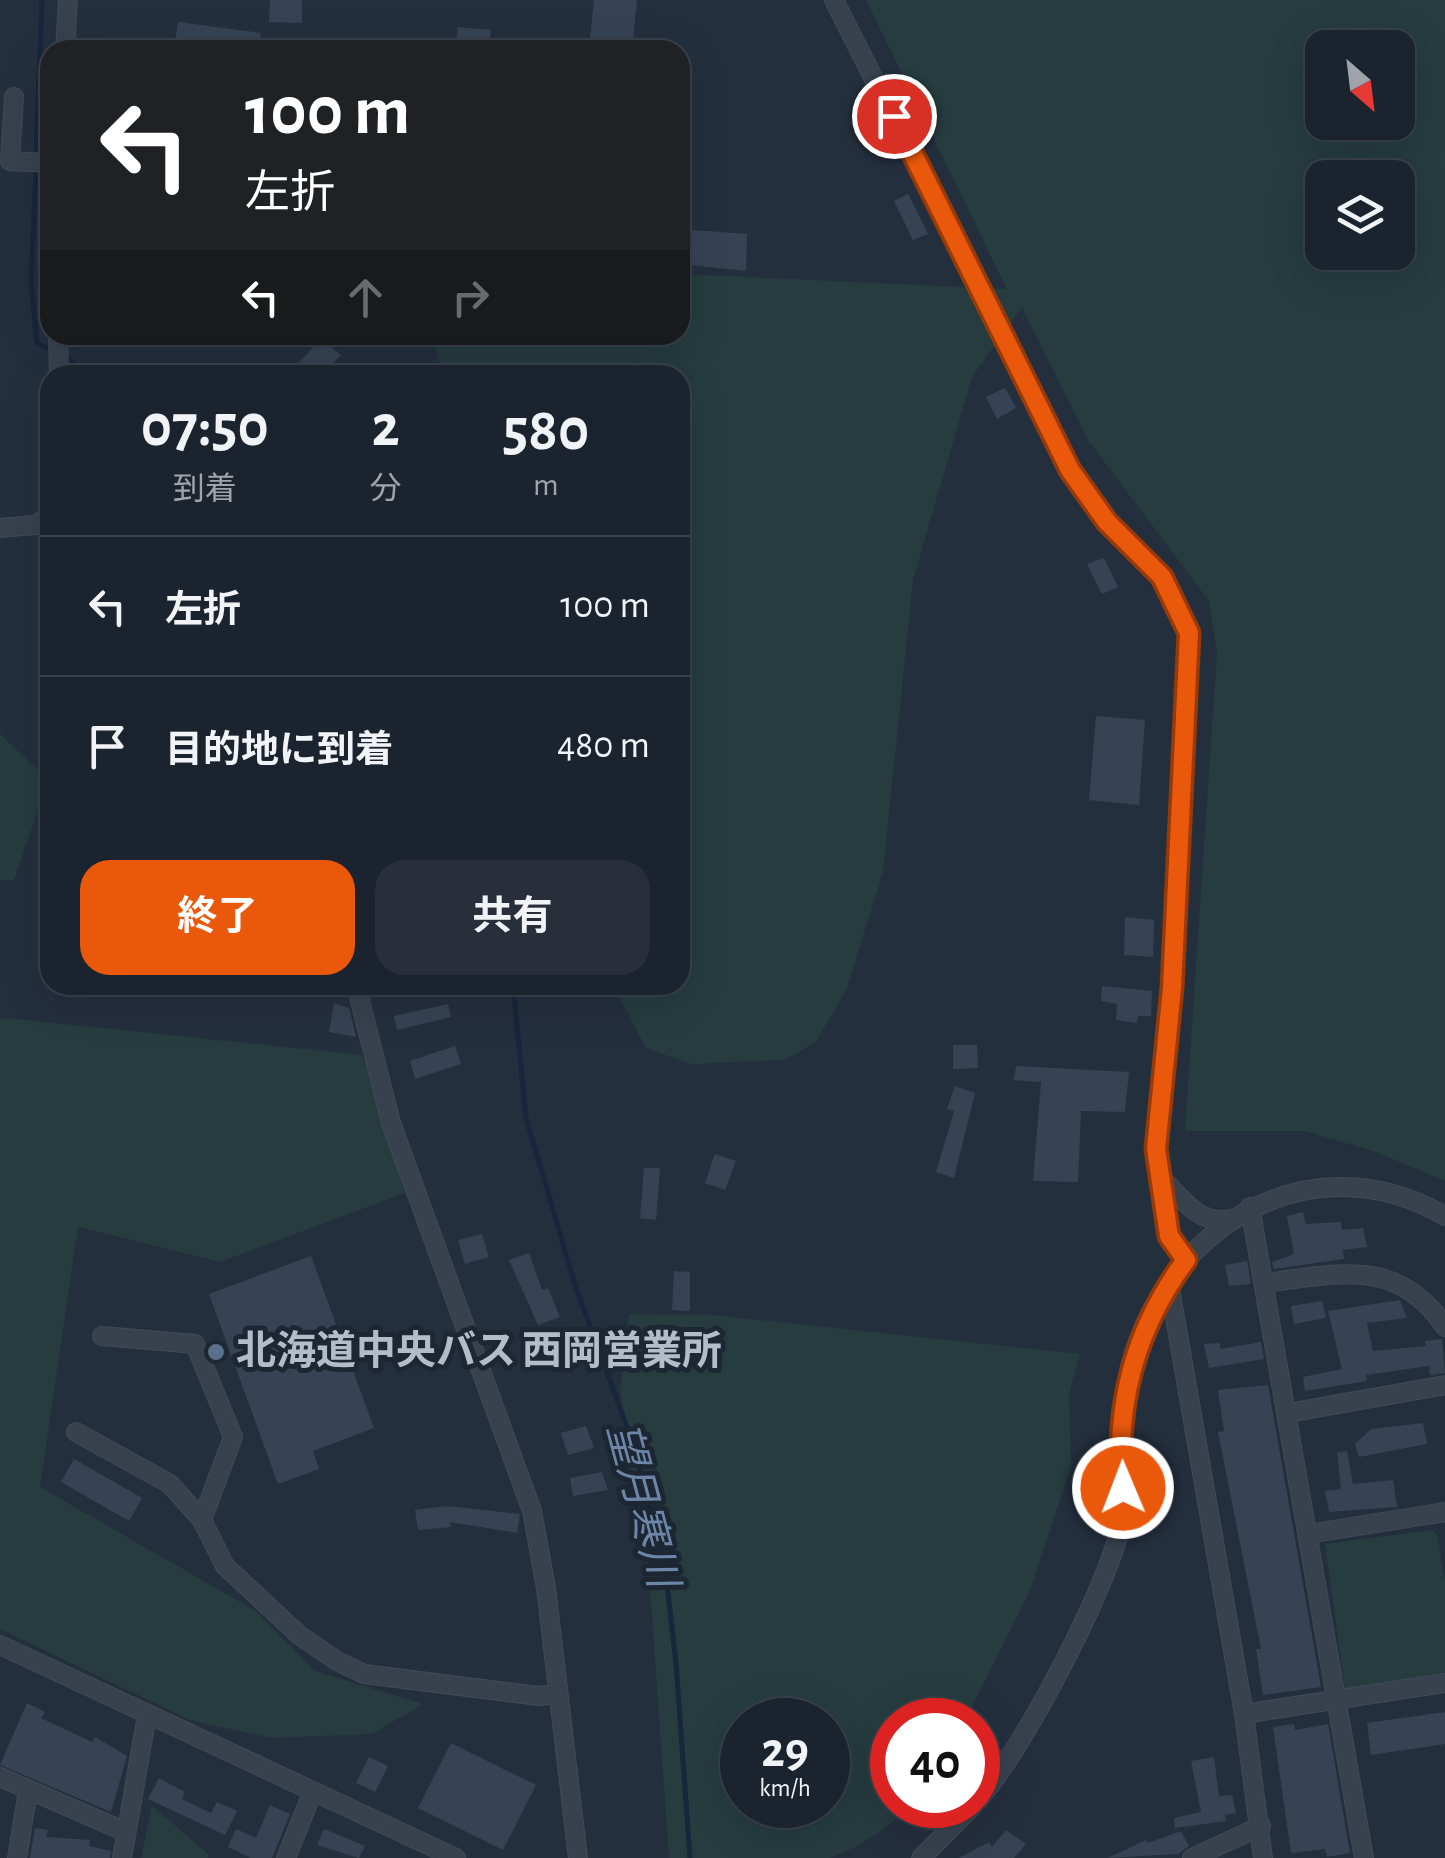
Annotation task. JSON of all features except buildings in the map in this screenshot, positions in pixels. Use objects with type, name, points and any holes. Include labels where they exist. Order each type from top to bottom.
[{"type":"street","points":[[66,40],[68,0]]},
{"type":"street","points":[[834,0],[1070,470],[1107,522],[1162,577],[1189,633],[1172,988],[1156,1149],[1169,1236],[1186,1260]]},
{"type":"street","points":[[14,97],[10,161],[40,163]]},
{"type":"street","points":[[0,528],[40,522]]},
{"type":"street","points":[[359,995],[391,1123],[532,1511],[578,1858]]},
{"type":"street","points":[[1159,1175],[1201,1218],[1216,1222],[1232,1219]]},
{"type":"street","points":[[1000,1773],[1062,1662],[1117,1540],[1126,1510],[1121,1466],[1125,1389],[1146,1324],[1186,1260],[1250,1207],[1307,1189],[1360,1188],[1416,1201],[1445,1216]]},
{"type":"street","points":[[1250,1207],[1364,1858]]},
{"type":"street","points":[[1265,1283],[1356,1272],[1396,1281],[1436,1314],[1445,1327]]},
{"type":"street","points":[[1169,1283],[1244,1714],[1263,1858]]},
{"type":"street","points":[[102,1336],[195,1344],[233,1437],[202,1520]]},
{"type":"street","points":[[1288,1412],[1445,1385]]},
{"type":"street","points":[[76,1432],[170,1484],[202,1520],[225,1566],[299,1635],[350,1668],[364,1674],[539,1696],[558,1694]]},
{"type":"street","points":[[1308,1534],[1445,1512]]},
{"type":"street","points":[[0,1645],[456,1858]]},
{"type":"street","points":[[1244,1714],[1445,1683]]},
{"type":"street","points":[[122,1858],[147,1715]]},
{"type":"street","points":[[0,1777],[126,1832]]},
{"type":"street","points":[[17,1858],[28,1791]]},
{"type":"street","points":[[286,1858],[313,1791]]},
{"type":"street","points":[[1192,1858],[1261,1826]]},
{"type":"street","points":[[923,1858],[952,1828]]},
{"type":"green space","points":[[866,0],[1445,0],[1445,1181],[1376,1152],[1305,1131],[1185,1131],[1217,654],[1209,601],[1088,440],[1022,307],[972,377],[913,580],[883,872],[846,991],[815,1043],[784,1060],[691,1064],[646,1048],[618,995],[690,995],[690,365],[440,365],[434,345],[690,345],[690,274],[1007,289]]},
{"type":"green space","points":[[0,734],[40,772],[40,804],[14,880],[0,880]]},
{"type":"green space","points":[[0,1020],[362,1055],[405,1193],[220,1262],[78,1227],[40,1487],[256,1611],[315,1671],[423,1704],[372,1734],[271,1738],[190,1720],[0,1629]]},
{"type":"green space","points":[[629,1314],[713,1315],[1080,1354],[1069,1394],[1071,1466],[1031,1588],[976,1698],[870,1698],[870,1828],[884,1828],[851,1849],[830,1858],[669,1858],[651,1601],[620,1391]]},
{"type":"green space","points":[[1432,1530],[1437,1535],[1445,1580],[1445,1673],[1345,1689],[1325,1544]]},
{"type":"green space","points":[[152,1806],[208,1854],[208,1858],[141,1858]]},
{"type":"waterway","name":"望月寒川","points":[[40,40],[42,0]]},
{"type":"waterway","name":"望月寒川","points":[[36,157],[40,52]]},
{"type":"waterway","name":"望月寒川","points":[[36,168],[31,281],[40,344]]},
{"type":"waterway","name":"望月寒川","points":[[41,345],[54,351]]},
{"type":"waterway","name":"望月寒川","points":[[64,355],[76,365]]},
{"type":"waterway","name":"望月寒川","points":[[514,995],[526,1118],[576,1288],[631,1438],[664,1558],[690,1858]]},
{"type":"place","name":"北海道中央バス 西岡営業所","points":[[216,1352]]},
{"type":"route","points":[[894,116],[1070,470],[1107,522],[1162,577],[1189,633],[1172,988],[1156,1149],[1169,1236],[1186,1260],[1146,1324],[1125,1389],[1123,1488]]}]
